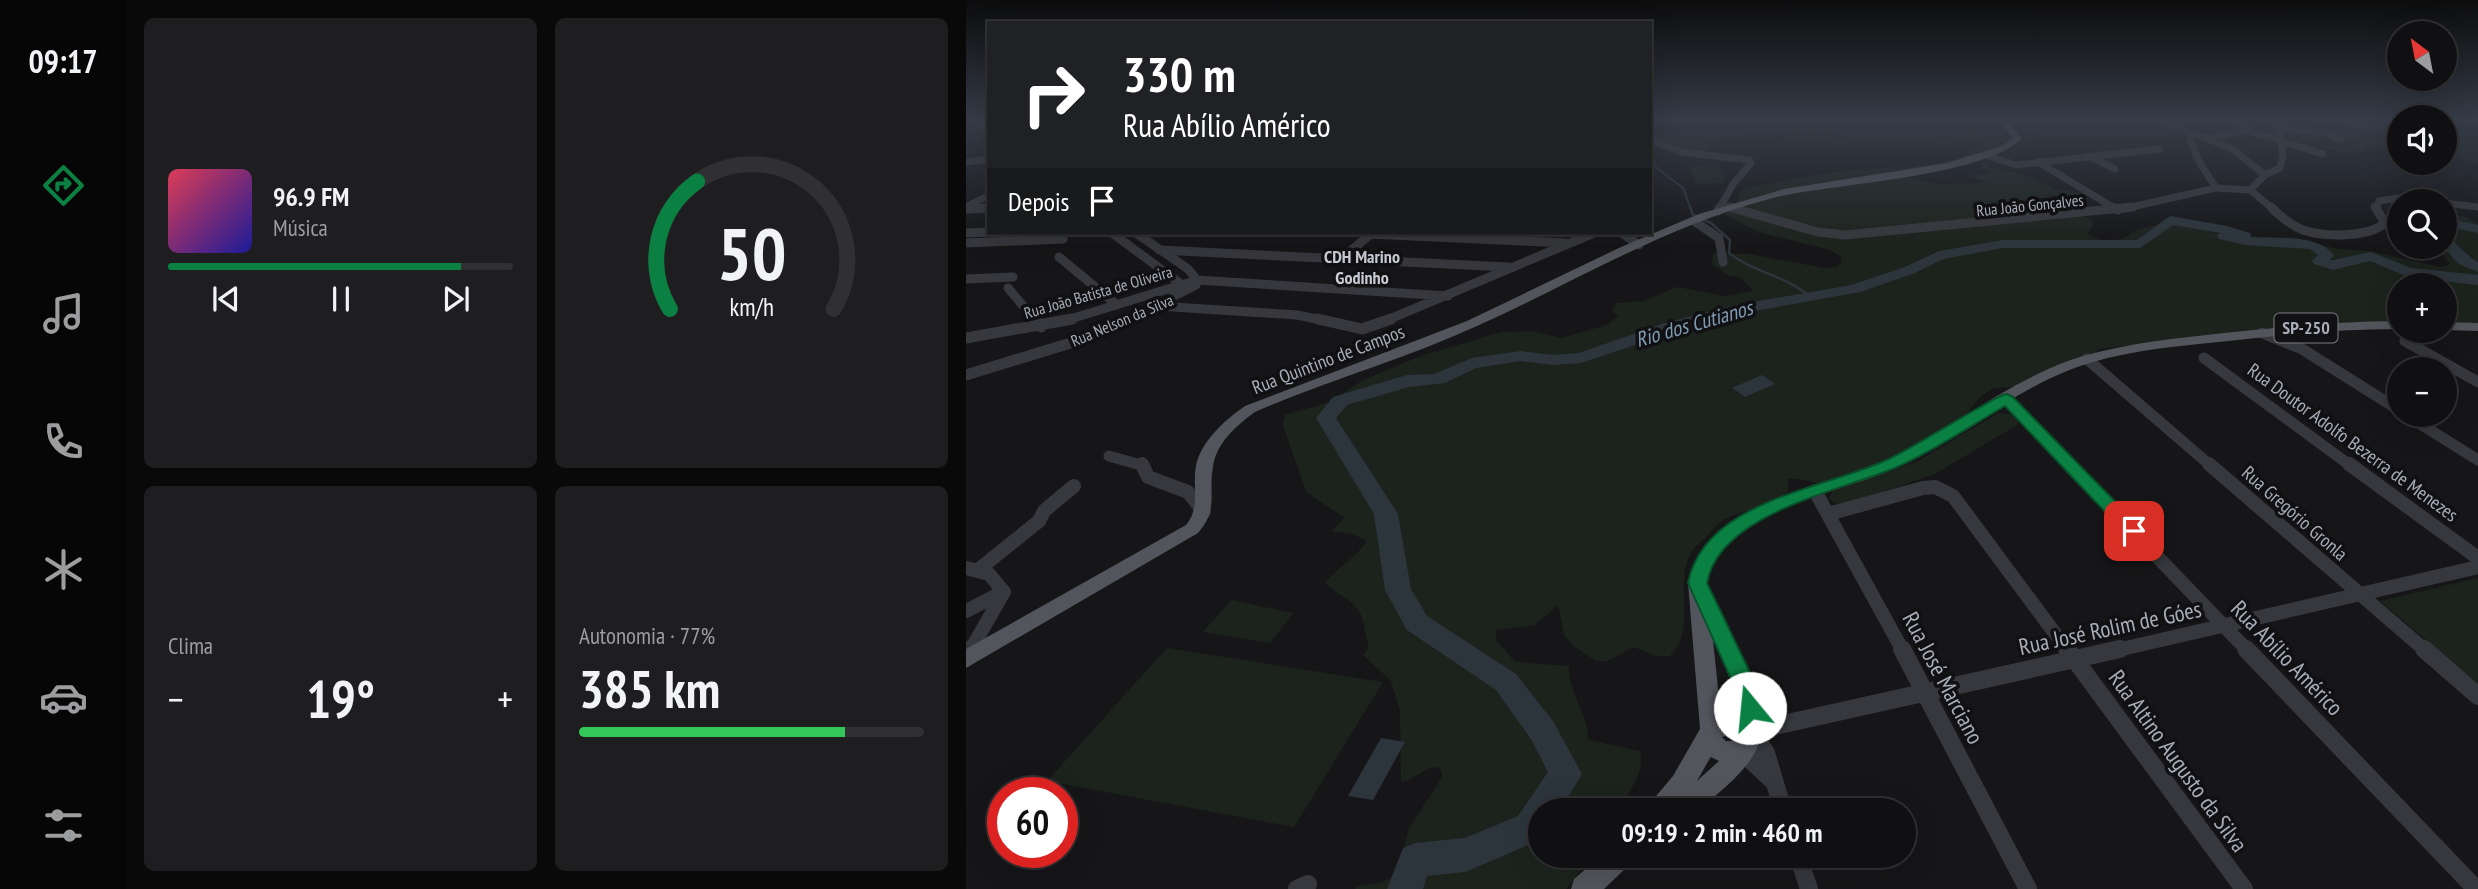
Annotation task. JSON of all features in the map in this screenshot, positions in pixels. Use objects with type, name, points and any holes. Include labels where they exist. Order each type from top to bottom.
[{"type":"main road","name":"Rua Quintino de Campos","points":[[1652,235],[1728,207],[1783,193],[1907,173],[1953,162]]},
{"type":"main road","name":"Rua Quintino de Campos","points":[[1204,513],[1204,468],[1207,458],[1239,416],[1250,409],[1473,324],[1637,240]]},
{"type":"main road","name":"SP-250","points":[[1709,734],[1698,583],[1700,571],[1710,551],[1724,536],[1762,512],[1893,463],[2049,375],[2087,359],[2168,344],[2295,328],[2387,325]]},
{"type":"main road","points":[[2457,326],[2478,327]]},
{"type":"main road","points":[[966,658],[1170,544],[1192,529],[1204,513]]},
{"type":"main road","points":[[1691,798],[1747,741],[1744,683],[1698,583]]},
{"type":"main road","points":[[1670,798],[1682,784],[1709,734],[1721,751],[1747,741]]},
{"type":"main road","points":[[1584,889],[1607,868]]},
{"type":"street","points":[[1723,261],[1719,238],[1704,217],[1751,162]]},
{"type":"street","points":[[2007,162],[2031,162]]},
{"type":"street","points":[[2039,162],[2118,210]]},
{"type":"street","points":[[2102,162],[2115,169]]},
{"type":"street","points":[[2200,162],[2216,188]]},
{"type":"street","points":[[2251,162],[2265,175]]},
{"type":"street","points":[[2281,162],[2280,168],[2265,175],[2250,190],[2303,229],[2318,232],[2374,231],[2385,223],[2375,206],[2379,201],[2387,200]]},
{"type":"street","name":"Rua João Gonçalves","points":[[1728,207],[1818,232],[1844,235],[2118,210],[2216,188],[2250,190]]},
{"type":"street","points":[[966,208],[987,196]]},
{"type":"street","points":[[2457,204],[2478,207]]},
{"type":"street","points":[[966,208],[987,208]]},
{"type":"street","points":[[966,233],[987,232]]},
{"type":"street","points":[[1115,235],[1181,284]]},
{"type":"street","name":"Rua Nelson da Silva","points":[[966,375],[1090,337],[1158,306],[1196,285],[1197,280],[1188,269],[1139,235]]},
{"type":"street","points":[[1341,259],[1369,235]]},
{"type":"street","points":[[1411,235],[1570,243]]},
{"type":"street","points":[[1158,306],[1285,314],[1362,329],[1448,296],[1589,235]]},
{"type":"street","points":[[966,243],[1063,239]]},
{"type":"street","points":[[1159,250],[1512,267]]},
{"type":"street","points":[[1059,257],[1117,305]]},
{"type":"street","points":[[966,279],[1013,276]]},
{"type":"street","name":"Rua João Batista de Oliveira","points":[[966,338],[1041,327],[1197,280],[1448,296]]},
{"type":"street","points":[[1008,288],[1041,327]]},
{"type":"street","points":[[2295,328],[2302,349]]},
{"type":"street","points":[[2262,333],[2302,349],[2387,402]]},
{"type":"street","points":[[2409,343],[2478,382]]},
{"type":"street","name":"Rua Doutor Adolfo Bezerra de Menezes","points":[[2204,358],[2478,558]]},
{"type":"street","name":"Rua Gregório Gronla","points":[[2087,359],[2478,696]]},
{"type":"street","name":"Rua Abílio Américo","points":[[2006,399],[2476,889]]},
{"type":"street","points":[[2425,427],[2478,460]]},
{"type":"street","points":[[1109,456],[1143,464],[1148,477],[1187,491],[1200,503],[1204,513]]},
{"type":"street","points":[[972,569],[1039,521],[1044,511],[1074,486]]},
{"type":"street","name":"Rua Altino Augusto da Silva","points":[[1828,514],[1923,488],[1935,487],[1953,496],[2244,889]]},
{"type":"street","name":"Rua José Marciano","points":[[1815,491],[1927,694],[2028,889]]},
{"type":"street","name":"Rua José Rolim de Góes","points":[[1747,741],[2074,658],[2225,626],[2478,566]]},
{"type":"street","points":[[972,569],[997,579],[1004,592]]},
{"type":"street","points":[[966,658],[1004,592]]},
{"type":"street","points":[[966,611],[1004,592]]},
{"type":"street","points":[[1747,741],[1766,753],[1779,798]]},
{"type":"street","points":[[1802,868],[1809,889]]},
{"type":"shaded area","points":[[1950,162],[1902,176],[1937,184],[1988,183],[1970,176],[1992,173],[1977,164],[1990,162],[1988,167],[2021,174],[2055,189],[2083,193],[2085,195],[2042,195],[2054,198],[2061,206],[2058,208],[2091,219],[2093,225],[2088,234],[2106,243],[2125,238],[2134,231],[2162,225],[2172,219],[2185,220],[2212,233],[2302,240],[2338,249],[2387,255],[2387,259],[2405,259],[2441,267],[2450,264],[2446,259],[2457,259],[2457,215],[2469,218],[2478,224],[2478,326],[2457,326],[2457,273],[2387,273],[2387,323],[2289,326],[2099,349],[2096,353],[2032,376],[2014,387],[1993,388],[1980,397],[1946,438],[1830,485],[1788,479],[1788,491],[1781,497],[1725,519],[1692,551],[1684,579],[1683,632],[1670,656],[1656,656],[1634,647],[1607,661],[1596,661],[1575,647],[1564,635],[1558,605],[1535,625],[1496,630],[1496,640],[1515,662],[1569,666],[1571,685],[1585,721],[1588,740],[1640,751],[1638,774],[1625,798],[1528,798],[1528,868],[1583,868],[1566,889],[1355,889],[1358,886],[1382,882],[1397,874],[1409,828],[1441,779],[1442,772],[1437,767],[1432,768],[1401,782],[1400,711],[1391,681],[1363,655],[1369,647],[1360,613],[1325,582],[1367,541],[1352,534],[1331,531],[1345,518],[1306,492],[1283,425],[1285,415],[1340,399],[1340,395],[1365,379],[1421,356],[1501,332],[1532,331],[1561,338],[1607,325],[1618,316],[1612,310],[1617,303],[1644,301],[1677,287],[1726,296],[1754,291],[1739,277],[1727,275],[1712,264],[1713,253],[1750,254],[1824,268],[1836,267],[1842,262],[1840,256],[1830,250],[1758,232],[1724,214],[1736,203],[1741,191],[1748,188],[1824,174]]},
{"type":"shaded area","points":[[1718,165],[1726,183],[1696,184],[1690,166]]},
{"type":"shaded area","points":[[1762,375],[1775,384],[1745,397],[1732,388]]},
{"type":"shaded area","points":[[1998,413],[2010,414],[2018,420],[2017,425],[1935,474],[1844,505],[1836,504],[1829,498],[1833,491],[1918,461]]},
{"type":"shaded area","points":[[2478,578],[2478,684],[2380,601]]},
{"type":"shaded area","points":[[1231,600],[1293,613],[1270,643],[1203,632]]},
{"type":"shaded area","points":[[1167,648],[1383,682],[1294,827],[1078,787],[1078,777],[1051,777]]},
{"type":"shaded area","points":[[1381,738],[1405,742],[1373,800],[1348,796]]},
{"type":"waterway","points":[[1654,162],[1654,166],[1683,188],[1691,209]]},
{"type":"waterway","points":[[1690,207],[1693,215],[1711,223],[1730,240],[1729,253],[1791,284],[1810,297]]},
{"type":"waterway","name":"Rio dos Cutianos","points":[[1549,798],[1566,774],[1542,730],[1506,682],[1417,623],[1398,590],[1386,514],[1326,418],[1340,401],[1407,381],[1438,379],[1472,363],[1521,356],[1553,360],[1581,358],[1671,327],[1736,309],[1854,289],[1910,270],[1939,255],[2003,244],[2140,244],[2170,220],[2227,230],[2245,236],[2224,236],[2246,241],[2314,245],[2327,255],[2319,261],[2333,265],[2371,256],[2408,272],[2478,280]]},
{"type":"waterway","name":"Rio dos Cutianos","points":[[2457,225],[2478,229]]},
{"type":"waterway","name":"Rio dos Cutianos","points":[[2457,254],[2464,261],[2478,267]]},
{"type":"waterway","name":"Rio dos Cutianos","points":[[1405,889],[1415,860],[1465,855],[1528,829]]},
{"type":"district","name":"CDH Marino Godinho","points":[[1362,267]]},
{"type":"route","points":[[1750,708],[1744,683],[1718,633],[1698,583],[1700,571],[1710,551],[1724,536],[1762,512],[1893,463],[2006,399],[2134,531]]}]
